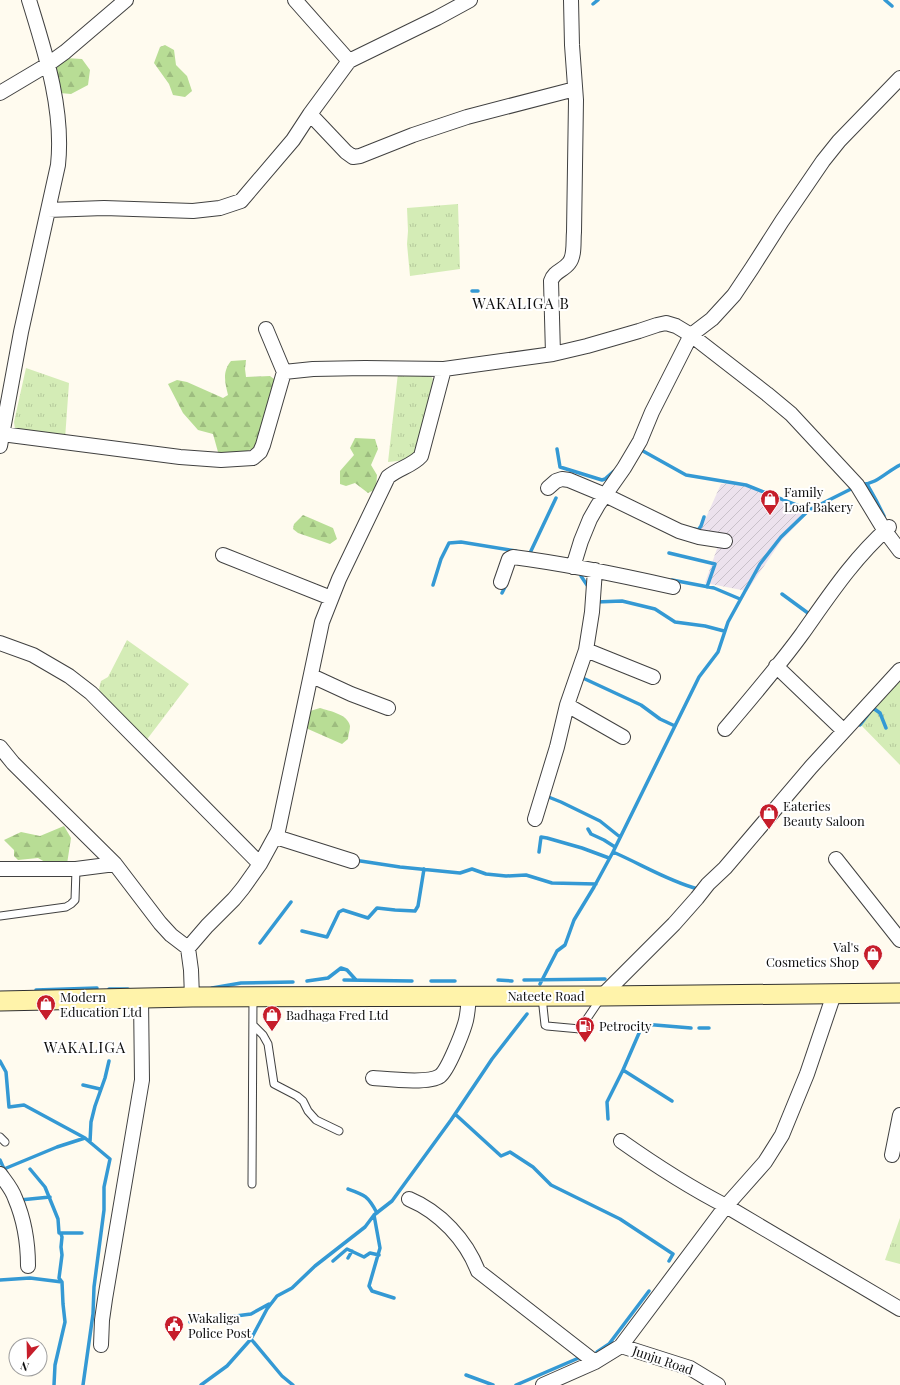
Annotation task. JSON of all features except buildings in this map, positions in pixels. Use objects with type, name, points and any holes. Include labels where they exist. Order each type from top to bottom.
[{"type":"main road","name":"Nateete Road","points":[[0,1001],[192,997],[602,996],[900,993]]},
{"type":"street","points":[[29,0],[55,98],[60,135],[58,165],[22,332],[1,440],[221,460],[253,458],[260,452],[263,445],[284,372],[266,329]]},
{"type":"street","points":[[0,93],[47,65],[84,37],[126,0]]},
{"type":"street","points":[[295,0],[349,61]]},
{"type":"street","points":[[48,210],[104,208],[193,211],[216,209],[241,201],[293,140],[349,61],[438,18],[470,0]]},
{"type":"street","points":[[553,354],[551,281],[554,274],[570,262],[574,222],[575,88],[571,0]]},
{"type":"street","points":[[573,567],[590,519],[640,441],[652,412],[691,335],[712,319],[734,295],[823,161],[839,141],[900,78]]},
{"type":"street","points":[[310,114],[346,152],[353,156],[360,156],[413,135],[467,117],[575,88]]},
{"type":"street","points":[[284,372],[313,369],[365,368],[444,369],[553,354],[595,344],[666,323],[676,326],[691,335],[791,414],[859,488],[900,551]]},
{"type":"street","points":[[188,948],[207,926],[234,899],[260,864],[276,837],[281,823],[322,622],[331,598],[388,477],[394,472],[411,465],[421,456],[444,369]]},
{"type":"street","points":[[548,488],[556,481],[562,479],[569,480],[684,532],[699,537],[725,541]]},
{"type":"street","points":[[725,729],[803,633],[863,551],[887,529]]},
{"type":"street","points":[[223,555],[331,598]]},
{"type":"street","points":[[501,582],[509,559],[513,557],[546,561],[595,570],[674,587]]},
{"type":"street","points":[[535,819],[565,730],[567,705],[586,650],[592,612],[595,570]]},
{"type":"street","points":[[0,643],[33,655],[69,676],[91,693],[260,864]]},
{"type":"street","points":[[586,650],[652,677]]},
{"type":"street","points":[[776,666],[844,731]]},
{"type":"street","points":[[602,996],[678,919],[708,884],[725,868],[811,767],[900,670]]},
{"type":"street","points":[[312,676],[351,694],[388,708]]},
{"type":"street","points":[[567,705],[623,737]]},
{"type":"street","points":[[0,747],[13,763],[115,864],[160,922],[172,935],[188,948],[191,970],[192,997]]},
{"type":"street","points":[[276,837],[352,861]]},
{"type":"street","points":[[836,859],[900,940]]},
{"type":"street","points":[[0,869],[76,869],[115,864]]},
{"type":"street","points":[[621,1346],[726,1206],[765,1162],[782,1135],[807,1074],[834,994]]},
{"type":"street","points":[[373,1078],[422,1081],[439,1077],[446,1069],[465,1024],[469,996]]},
{"type":"street","points":[[102,1344],[102,1320],[105,1299],[142,1080],[141,998]]},
{"type":"street","points":[[892,1155],[900,1115]]},
{"type":"street","points":[[621,1141],[691,1187],[726,1206],[900,1309]]},
{"type":"street","points":[[0,1174],[15,1196],[20,1212],[28,1248],[28,1266]]},
{"type":"street","points":[[409,1199],[422,1205],[440,1218],[458,1236],[473,1258],[478,1271],[595,1362]]},
{"type":"street","name":"Junju Road","points":[[543,1385],[571,1380],[595,1362],[621,1346],[690,1368],[718,1385]]},
{"type":"lane","points":[[0,916],[66,907],[71,904],[75,900],[76,869]]},
{"type":"lane","points":[[542,996],[545,1025],[580,1029],[602,996]]},
{"type":"lane","points":[[252,1184],[253,997]]},
{"type":"lane","points":[[253,1025],[263,1035],[268,1044],[274,1084],[296,1096],[303,1102],[308,1112],[316,1120],[339,1131]]},
{"type":"shaded area","points":[[730,483],[745,486],[809,512],[781,541],[747,591],[705,583],[719,543],[700,531],[721,484]]},
{"type":"green space","points":[[165,45],[174,50],[176,65],[187,76],[192,91],[185,97],[173,95],[169,84],[154,63],[160,47]]},
{"type":"green space","points":[[65,58],[82,59],[90,70],[88,85],[71,94],[60,93],[53,64]]},
{"type":"green space","points":[[458,204],[460,269],[410,276],[407,244],[407,208]]},
{"type":"green space","points":[[246,360],[246,377],[270,376],[278,382],[256,447],[238,455],[218,452],[213,434],[198,430],[183,413],[168,384],[177,380],[187,382],[223,398],[228,395],[225,373],[228,365],[231,361]]},
{"type":"green space","points":[[26,368],[69,383],[65,439],[15,429],[14,422]]},
{"type":"green space","points":[[398,373],[430,375],[433,379],[420,450],[407,460],[388,462]]},
{"type":"green space","points":[[355,438],[375,439],[378,449],[371,465],[377,475],[376,489],[368,493],[355,483],[346,486],[340,484],[340,471],[354,455],[350,448]]},
{"type":"green space","points":[[303,515],[333,528],[337,539],[330,544],[298,533],[293,529],[294,524]]},
{"type":"green space","points":[[127,640],[189,684],[145,742],[102,696],[99,689],[101,681],[108,677]]},
{"type":"green space","points":[[900,677],[900,765],[858,722]]},
{"type":"green space","points":[[320,708],[338,714],[349,722],[350,726],[348,739],[342,744],[308,729],[307,712]]},
{"type":"green space","points":[[64,826],[71,838],[67,864],[54,867],[38,858],[18,860],[14,856],[14,850],[4,840],[21,832],[40,836]]},
{"type":"green space","points":[[900,1218],[900,1264],[885,1260]]},
{"type":"waterway","points":[[593,4],[598,0]]},
{"type":"waterway","points":[[885,0],[892,6]]},
{"type":"waterway","points":[[472,291],[478,291]]},
{"type":"waterway","points":[[557,449],[560,467],[602,480],[614,471]]},
{"type":"waterway","points":[[643,451],[686,475],[746,485],[809,510]]},
{"type":"waterway","points":[[861,484],[866,484],[877,480],[900,465]]},
{"type":"waterway","points":[[867,484],[884,516]]},
{"type":"waterway","points":[[540,984],[557,951],[565,945],[574,920],[613,852],[699,677],[718,652],[728,622],[760,564],[781,537],[809,510],[855,487]]},
{"type":"waterway","points":[[530,553],[556,498]]},
{"type":"waterway","points":[[694,529],[698,530],[704,517]]},
{"type":"waterway","points":[[433,585],[441,559],[449,543],[461,542],[516,551]]},
{"type":"waterway","points":[[669,553],[715,564],[707,587]]},
{"type":"waterway","points":[[582,570],[581,576],[589,588]]},
{"type":"waterway","points":[[672,580],[714,588],[740,599]]},
{"type":"waterway","points":[[502,593],[506,585]]},
{"type":"waterway","points":[[782,594],[812,616]]},
{"type":"waterway","points":[[596,602],[622,601],[655,609],[675,622],[705,626],[724,631]]},
{"type":"waterway","points":[[585,679],[641,705],[660,719],[675,726]]},
{"type":"waterway","points":[[860,725],[873,708],[880,713],[886,728]]},
{"type":"waterway","points":[[546,796],[600,821],[620,837]]},
{"type":"waterway","points":[[588,829],[591,834],[615,847]]},
{"type":"waterway","points":[[539,852],[541,837],[582,848],[609,858]]},
{"type":"waterway","points":[[613,852],[676,882],[698,889],[700,887]]},
{"type":"waterway","points":[[354,860],[400,867],[460,873],[472,869],[486,874],[506,876],[526,875],[552,883],[596,884]]},
{"type":"waterway","points":[[302,931],[327,937],[339,912],[343,910],[368,918],[377,908],[415,911],[418,906],[424,869]]},
{"type":"waterway","points":[[260,943],[291,902]]},
{"type":"waterway","points":[[307,981],[328,978],[341,968],[347,970],[356,980]]},
{"type":"waterway","points":[[524,980],[605,979]]},
{"type":"waterway","points":[[344,980],[412,981]]},
{"type":"waterway","points":[[498,980],[512,981]]},
{"type":"waterway","points":[[431,981],[455,981]]},
{"type":"waterway","points":[[212,988],[241,983],[293,982]]},
{"type":"waterway","points":[[36,990],[97,988]]},
{"type":"waterway","points":[[109,989],[128,989]]},
{"type":"waterway","points":[[201,1385],[227,1366],[251,1339],[267,1309],[277,1296],[292,1288],[315,1266],[365,1227],[374,1215],[392,1201],[451,1120],[492,1059],[527,1014]]},
{"type":"waterway","points":[[623,1070],[643,1024],[691,1028]]},
{"type":"waterway","points":[[699,1028],[709,1028]]},
{"type":"waterway","points":[[0,1061],[6,1072],[9,1107],[24,1105],[85,1138],[110,1159],[104,1187],[104,1210],[94,1287],[93,1314],[83,1385]]},
{"type":"waterway","points":[[90,1142],[91,1122],[109,1061]]},
{"type":"waterway","points":[[608,1119],[607,1102],[623,1070],[672,1101]]},
{"type":"waterway","points":[[83,1085],[100,1089],[100,1091]]},
{"type":"waterway","points":[[455,1114],[501,1156],[510,1152],[533,1167],[551,1185],[620,1219],[673,1254],[669,1261]]},
{"type":"waterway","points":[[0,1160],[4,1169],[57,1147],[85,1138]]},
{"type":"waterway","points":[[30,1169],[45,1187],[58,1219],[59,1233],[82,1233]]},
{"type":"waterway","points":[[348,1189],[366,1197],[377,1213]]},
{"type":"waterway","points":[[20,1200],[50,1197]]},
{"type":"waterway","points":[[374,1215],[380,1248],[369,1286],[372,1291],[394,1298]]},
{"type":"waterway","points":[[54,1385],[55,1365],[65,1322],[62,1282],[59,1278],[62,1255],[61,1234]]},
{"type":"waterway","points":[[333,1261],[347,1249],[364,1257],[370,1253],[379,1255]]},
{"type":"waterway","points":[[348,1258],[352,1251]]},
{"type":"waterway","points":[[0,1280],[30,1278],[62,1282]]},
{"type":"waterway","points":[[597,1352],[609,1344],[649,1291]]},
{"type":"waterway","points":[[190,1322],[251,1314],[269,1304]]},
{"type":"waterway","points":[[251,1339],[282,1376],[293,1385]]},
{"type":"waterway","points":[[516,1385],[581,1357]]},
{"type":"waterway","points":[[466,1375],[493,1385]]},
{"type":"place","name":"Family Loaf Bakery","points":[[770,516]]},
{"type":"place","name":"Eateries Beauty Saloon","points":[[769,830]]},
{"type":"place","name":"Val's Cosmetics Shop","points":[[873,971]]},
{"type":"place","name":"Modern Education Ltd","points":[[46,1021]]},
{"type":"place","name":"Badhaga Fred Ltd","points":[[272,1032]]},
{"type":"place","name":"Petrocity","points":[[585,1043]]},
{"type":"place","name":"Wakaliga Police Post","points":[[174,1342]]},
{"type":"district","name":"WAKALIGA B","points":[[521,304]]},
{"type":"district","name":"WAKALIGA","points":[[85,1048]]}]
